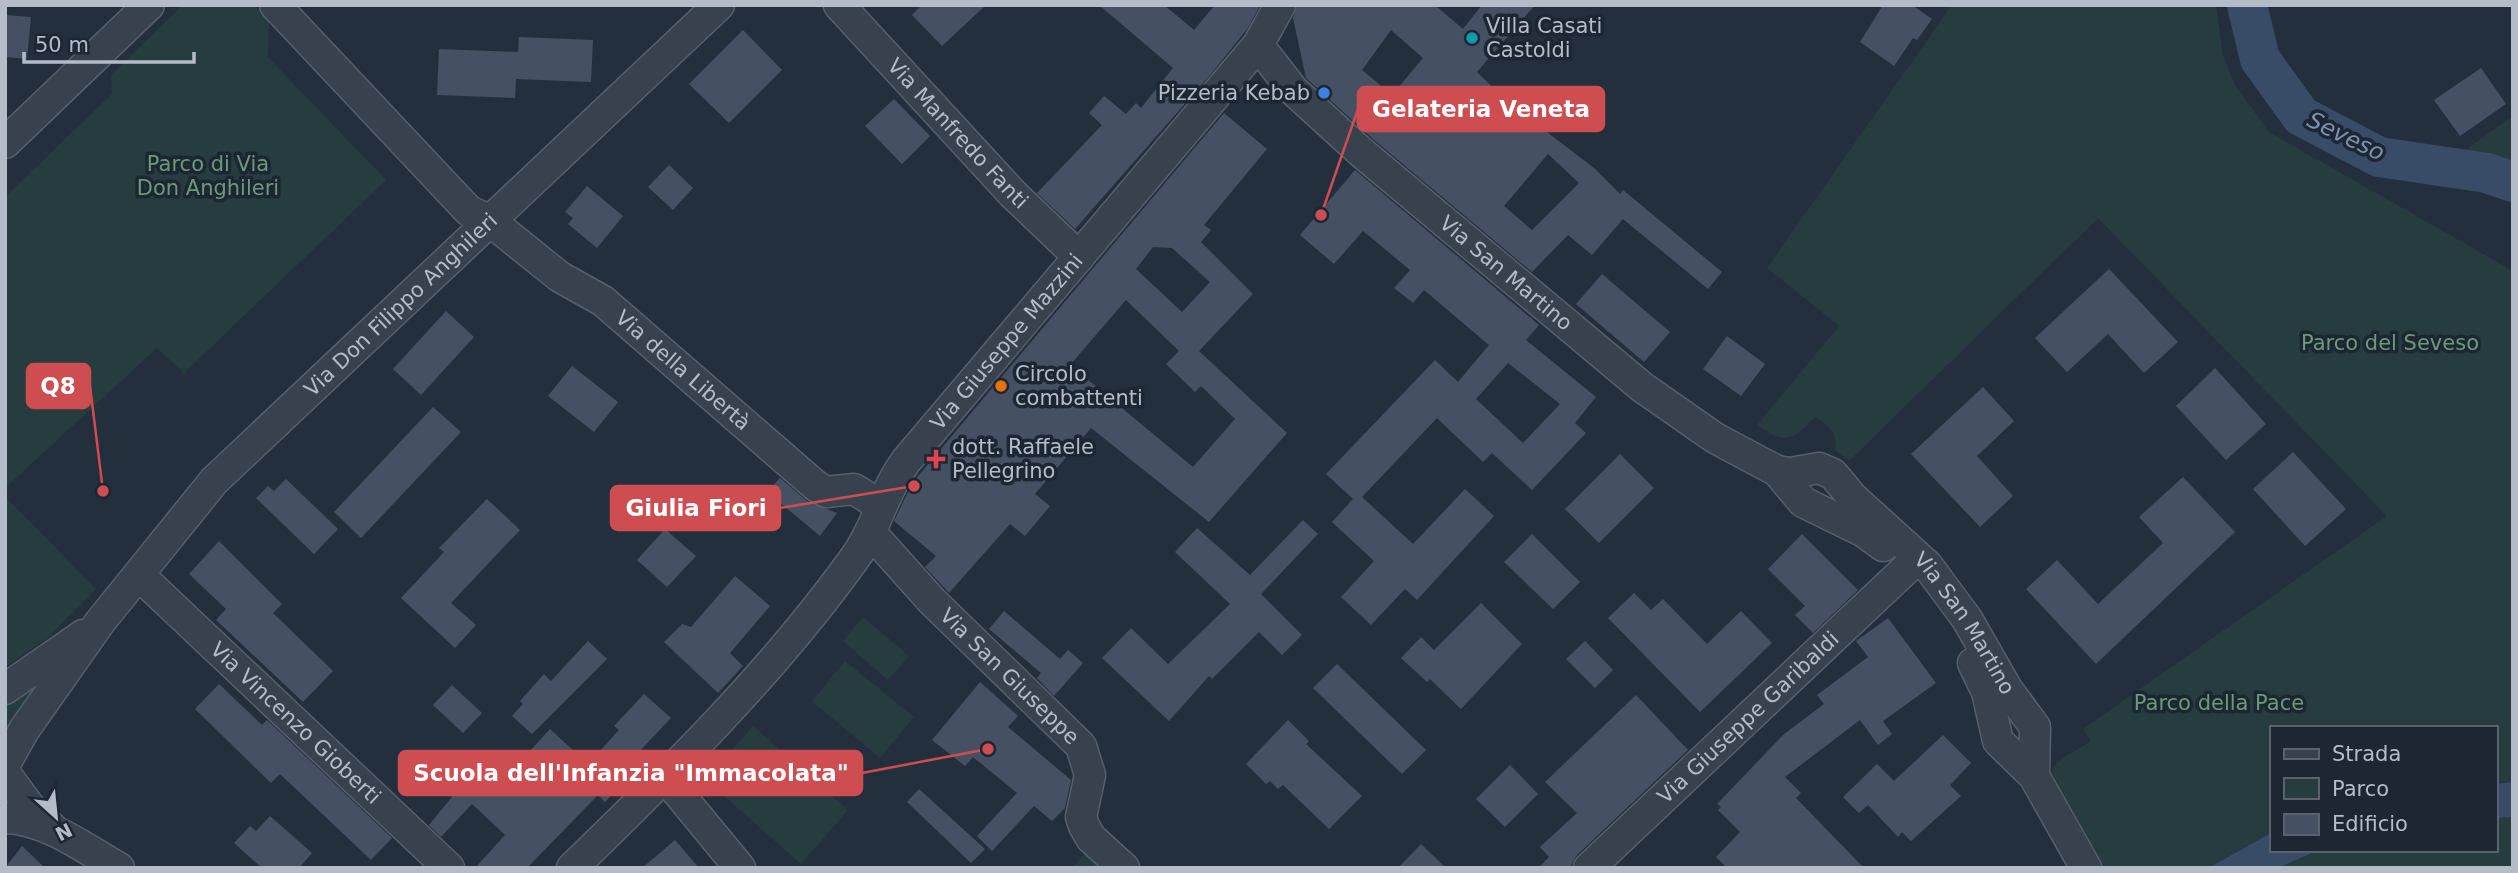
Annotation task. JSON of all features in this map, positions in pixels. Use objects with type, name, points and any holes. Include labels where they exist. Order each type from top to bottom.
[{"type":"street","points":[[5,143],[149,5]]},
{"type":"street","name":"Via della Libertà","points":[[275,5],[469,211],[489,220],[560,277],[603,301],[816,486],[826,492],[854,489],[876,520]]},
{"type":"street","name":"Via Don Filippo Anghileri","points":[[6,773],[24,730],[100,622],[140,576],[214,481],[719,5]]},
{"type":"street","name":"Via Manfredo Fanti","points":[[839,5],[1013,194],[1079,257]]},
{"type":"street","name":"Via Giuseppe Mazzini","points":[[572,868],[665,777],[773,664],[876,520],[890,482],[906,461],[1258,46],[1280,5]]},
{"type":"street","name":"Via San Martino","points":[[1258,46],[1293,90],[1370,161],[1642,387],[1715,438],[1777,471],[1790,473],[1810,468],[1826,470],[1927,565],[1967,619],[2007,689],[2035,727],[2034,776]]},
{"type":"street","name":"Via San Martino","points":[[1777,471],[1803,502],[1864,532],[1907,568],[1971,658],[1987,692],[1998,741],[2034,776],[2087,868]]},
{"type":"street","name":"Via San Giuseppe","points":[[876,520],[932,601],[1081,746],[1090,775],[1081,817],[1084,826],[1091,838],[1124,868]]},
{"type":"street","name":"Via Giuseppe Garibaldi","points":[[1589,868],[1907,568]]},
{"type":"street","name":"Via Vincenzo Gioberti","points":[[140,576],[449,868]]},
{"type":"street","name":"Via Don Filippo Anghileri","points":[[5,689],[100,622]]},
{"type":"street","points":[[6,773],[32,810],[56,832]]},
{"type":"street","points":[[665,777],[740,868]]},
{"type":"street","points":[[5,818],[27,821],[56,832],[119,868]]},
{"type":"green space","name":"Parco di Via Don Anghileri","points":[[183,5],[254,5],[269,21],[268,57],[386,180],[184,373],[157,348],[5,488],[5,197],[112,94],[111,75]]},
{"type":"green space","name":"Parco del Seveso","points":[[1952,5],[2216,5],[2223,56],[2235,85],[2269,132],[2513,271],[2513,782],[2497,784],[2497,726],[2270,726],[2270,834],[2208,868],[2102,868],[2061,806],[2052,780],[2052,771],[2059,762],[2091,741],[2083,729],[2387,516],[2098,218],[1849,461],[1835,450],[1835,439],[1831,430],[1815,417],[1788,438],[1774,436],[1757,425],[1839,326],[1767,268]]},
{"type":"green space","points":[[2513,116],[2513,172],[2463,152]]},
{"type":"green space","points":[[5,497],[96,589],[45,640],[5,667]]},
{"type":"green space","points":[[863,617],[909,656],[888,680],[843,641]]},
{"type":"green space","points":[[845,661],[914,717],[880,758],[812,701]]},
{"type":"green space","points":[[50,668],[5,739],[5,697]]},
{"type":"green space","points":[[753,726],[848,810],[801,864],[705,779]]},
{"type":"green space","points":[[2513,817],[2513,868],[2278,868],[2314,852],[2497,852],[2497,818]]},
{"type":"green space","points":[[1089,849],[1109,868],[1072,868]]},
{"type":"water","points":[[2513,782],[2513,817],[2497,818],[2497,784]]},
{"type":"water","points":[[2270,834],[2270,852],[2314,852],[2278,868],[2208,868]]},
{"type":"building","points":[[922,5],[986,5],[942,46],[912,15]]},
{"type":"building","points":[[1099,5],[1164,5],[1194,30],[1215,5],[1260,5],[1248,28],[1211,74],[1075,229],[1037,193],[1102,125],[1089,113],[1104,96],[1126,114],[1136,103],[1141,108],[1173,68]]},
{"type":"building","points":[[1297,5],[1435,5],[1463,29],[1482,5],[1535,5],[1477,72],[1509,103],[1594,168],[1620,194],[1623,190],[1722,272],[1708,289],[1623,219],[1592,255],[1568,235],[1532,272],[1373,139],[1306,78],[1293,18]],"holes":[[[1391,30],[1423,58],[1392,95],[1362,70]],[[1548,154],[1579,183],[1532,230],[1504,206]]]},
{"type":"building","points":[[1883,5],[1912,5],[1932,19],[1917,40],[1913,38],[1894,66],[1860,42]]},
{"type":"building","points":[[5,15],[31,17],[27,59],[5,57]]},
{"type":"building","points":[[743,30],[782,70],[729,123],[689,84]]},
{"type":"building","points":[[519,37],[593,40],[591,82],[516,79],[515,98],[437,95],[439,49],[518,52]]},
{"type":"building","points":[[2481,68],[2506,104],[2460,136],[2434,100]]},
{"type":"building","points":[[894,99],[930,136],[902,164],[865,126]]},
{"type":"building","points":[[1224,113],[1267,149],[1204,225],[1211,230],[1201,242],[1253,294],[1199,351],[1287,433],[1209,522],[1091,428],[1035,494],[1050,506],[1025,536],[1010,524],[949,593],[925,567],[936,556],[894,521],[913,482]],"holes":[[[1153,247],[1172,248],[1210,282],[1182,312],[1136,269]],[[1126,300],[1179,351],[1166,364],[1195,392],[1201,386],[1235,419],[1193,467],[1070,365]]]},
{"type":"building","points":[[669,165],[693,188],[673,210],[648,187]]},
{"type":"building","points":[[1355,170],[1539,325],[1526,340],[1596,397],[1575,423],[1586,433],[1532,490],[1492,453],[1483,462],[1437,418],[1362,497],[1413,544],[1465,489],[1494,516],[1417,600],[1405,589],[1371,625],[1341,597],[1374,561],[1332,522],[1353,499],[1326,474],[1435,360],[1458,382],[1489,345],[1424,290],[1413,303],[1394,288],[1410,270],[1363,231],[1334,264],[1300,235]],"holes":[[[1508,363],[1560,404],[1523,443],[1476,399]]]},
{"type":"building","points":[[587,186],[623,216],[597,248],[568,224],[573,218],[565,212]]},
{"type":"building","points":[[2109,269],[2178,342],[2144,373],[2108,334],[2067,372],[2035,338]]},
{"type":"building","points":[[1602,274],[1670,332],[1644,362],[1576,304]]},
{"type":"building","points":[[446,311],[474,337],[421,395],[393,369]]},
{"type":"building","points":[[1727,336],[1765,364],[1741,396],[1703,369]]},
{"type":"building","points":[[572,366],[618,402],[594,432],[548,396]]},
{"type":"building","points":[[2215,368],[2266,424],[2226,460],[2176,406]]},
{"type":"building","points":[[1983,387],[2014,421],[1977,456],[2013,496],[1980,527],[1911,454]]},
{"type":"building","points":[[433,407],[461,432],[361,538],[334,512]]},
{"type":"building","points":[[2293,452],[2346,509],[2305,546],[2253,489]]},
{"type":"building","points":[[1620,454],[1654,488],[1599,543],[1565,509]]},
{"type":"building","points":[[2183,477],[2235,532],[2096,664],[2026,589],[2057,560],[2098,604],[2163,543],[2139,517]]},
{"type":"building","points":[[780,478],[807,501],[837,513],[820,536],[767,492]]},
{"type":"building","points":[[286,479],[338,529],[314,554],[256,498],[268,486],[274,491]]},
{"type":"building","points":[[487,499],[520,530],[451,603],[476,625],[455,648],[401,598],[444,552],[439,548]]},
{"type":"building","points":[[1303,520],[1318,534],[1261,594],[1302,635],[1282,655],[1259,632],[1212,679],[1209,676],[1169,721],[1102,658],[1131,628],[1168,664],[1230,604],[1175,552],[1197,528],[1250,575]]},
{"type":"building","points":[[665,529],[696,556],[667,587],[637,560]]},
{"type":"building","points":[[1532,534],[1580,582],[1553,609],[1504,562]]},
{"type":"building","points":[[1802,534],[1858,590],[1813,633],[1795,615],[1805,606],[1768,569]]},
{"type":"building","points":[[219,541],[282,604],[273,613],[333,671],[303,702],[216,620],[226,609],[189,574]]},
{"type":"building","points":[[735,576],[770,606],[730,653],[743,666],[718,693],[664,642],[682,624],[691,627]]},
{"type":"building","points":[[1634,593],[1651,610],[1663,599],[1707,644],[1741,611],[1772,643],[1700,712],[1608,618]]},
{"type":"building","points":[[1481,603],[1522,644],[1461,709],[1430,679],[1427,682],[1401,658],[1421,637],[1434,650]]},
{"type":"building","points":[[1004,611],[1060,659],[1068,650],[1083,663],[1054,696],[1037,678],[1041,673],[989,629]]},
{"type":"building","points":[[1888,618],[1936,683],[1883,721],[1892,734],[1878,745],[1860,720],[1785,777],[1801,793],[1796,798],[1864,868],[1727,868],[1716,857],[1740,832],[1718,810],[1721,807],[1717,804],[1783,735],[1824,704],[1817,695],[1868,657],[1856,641]]},
{"type":"building","points":[[588,641],[607,659],[532,734],[512,716],[523,704],[520,701],[544,674],[551,681]]},
{"type":"building","points":[[1585,641],[1613,670],[1595,688],[1566,659]]},
{"type":"building","points":[[1337,664],[1426,750],[1402,774],[1313,688]]},
{"type":"building","points":[[980,682],[1018,716],[1008,727],[1071,780],[1065,808],[1052,821],[1034,806],[992,851],[977,836],[1017,793],[973,757],[965,766],[932,740]]},
{"type":"building","points":[[219,684],[262,725],[267,720],[392,838],[371,860],[280,774],[271,783],[195,709]]},
{"type":"building","points":[[452,685],[482,713],[463,733],[433,705]]},
{"type":"building","points":[[644,694],[671,718],[635,756],[642,762],[605,802],[598,795],[527,868],[475,868],[505,835],[472,804],[441,837],[429,825],[474,770],[495,789],[550,729],[588,764],[619,730],[614,726]]},
{"type":"building","points":[[1636,695],[1688,750],[1577,855],[1570,868],[1538,868],[1549,857],[1540,847],[1577,813],[1545,782]]},
{"type":"building","points":[[1288,720],[1309,741],[1306,744],[1362,796],[1329,829],[1283,785],[1278,789],[1270,781],[1266,784],[1246,764]]},
{"type":"building","points":[[1943,735],[1971,763],[1950,785],[1961,796],[1911,841],[1902,832],[1898,837],[1868,805],[1859,813],[1843,797],[1877,764],[1894,781]]},
{"type":"building","points":[[1510,765],[1538,794],[1505,827],[1476,799]]},
{"type":"building","points":[[919,789],[985,849],[971,863],[907,802]]},
{"type":"building","points":[[270,816],[312,853],[299,868],[262,868],[234,843],[250,826],[256,831]]},
{"type":"building","points":[[675,840],[699,868],[642,868]]},
{"type":"building","points":[[1421,844],[1446,868],[1398,868]]},
{"type":"building","points":[[22,846],[45,868],[5,868]]},
{"type":"waterway","name":"Seveso","points":[[2247,5],[2260,59],[2301,116],[2379,157],[2487,173],[2513,182]]},
{"type":"place","name":"Villa Casati Castoldi","points":[[1472,38]]},
{"type":"place","name":"Pizzeria Kebab","points":[[1324,93]]},
{"type":"place","name":"Gelateria Veneta","points":[[1321,215]]},
{"type":"place","name":"Circolo combattenti","points":[[1001,386]]},
{"type":"place","name":"dott. Raffaele Pellegrino","points":[[936,459]]},
{"type":"place","name":"Giulia Fiori","points":[[914,486]]},
{"type":"place","name":"Q8","points":[[103,491]]},
{"type":"place","name":"Scuola dell'Infanzia \"Immacolata\"","points":[[988,749]]},
{"type":"park label","name":"Parco della Pace","points":[[2219,703]]}]
